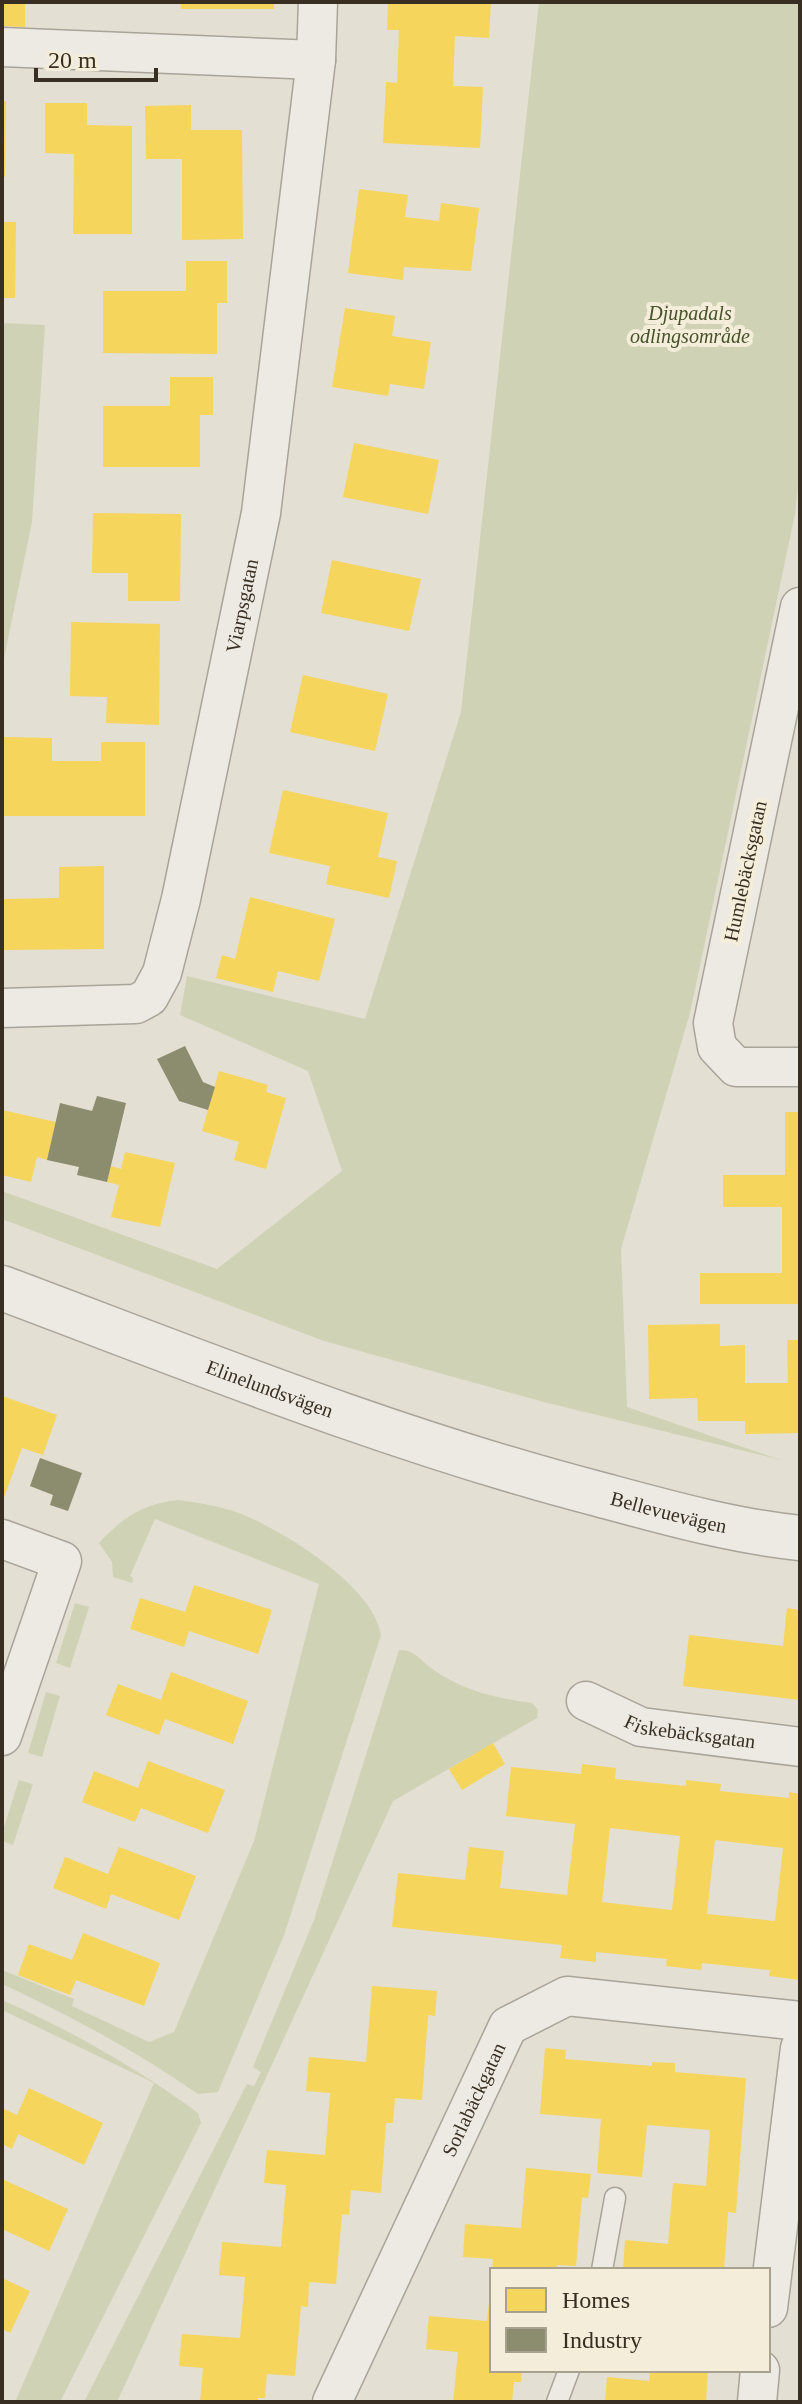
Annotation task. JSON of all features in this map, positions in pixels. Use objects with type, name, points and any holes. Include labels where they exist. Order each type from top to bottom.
[{"type":"street","name":"Viarpsgatan","points":[[2,1008],[136,1004],[149,997],[162,973],[261,513],[316,60],[318,2]]},
{"type":"street","points":[[2,47],[316,60]]},
{"type":"street","name":"Humlebäcksgatan","points":[[800,607],[713,1023],[717,1047],[736,1067],[800,1067]]},
{"type":"street","name":"Elinelundsvägen","points":[[2,1288],[382,1431],[540,1479]]},
{"type":"street","name":"Bellevuevägen","points":[[540,1479],[706,1522],[800,1538]]},
{"type":"street","points":[[2,1539],[62,1561],[2,1736]]},
{"type":"street","name":"Fiskebäcksgatan","points":[[586,1701],[641,1727],[800,1747]]},
{"type":"street","name":"Sorlabäckgatan","points":[[332,2402],[508,2026],[567,1996],[800,2021]]},
{"type":"street","points":[[770,2292],[800,2048]]},
{"type":"street","points":[[757,2402],[760,2372]]},
{"type":"lane","points":[[602,2268],[615,2198]]},
{"type":"lane","points":[[557,2402],[568,2372]]},
{"type":"green space","name":"Djupadals odlingsområde","points":[[539,2],[800,2],[800,467],[795,514],[690,1013],[621,1249],[627,1407],[781,1460],[540,1401],[324,1341],[2,1219],[2,1191],[217,1269],[342,1171],[308,1071],[180,1015],[187,976],[365,1019],[461,712]]},
{"type":"green space","points":[[2,323],[45,325],[32,522],[2,668]]},
{"type":"green space","points":[[178,1500],[239,1513],[301,1546],[344,1579],[362,1598],[375,1616],[381,1635],[284,1935],[218,2092],[198,2094],[103,2035],[2,1984],[2,1970],[74,1999],[72,2006],[149,2042],[174,2032],[254,1841],[319,1584],[155,1519],[130,1576],[132,1583],[113,1577],[112,1562],[99,1543],[134,1513]]},
{"type":"green space","points":[[75,1603],[89,1607],[70,1668],[56,1663]]},
{"type":"green space","points":[[399,1650],[413,1653],[443,1676],[467,1688],[532,1703],[538,1710],[537,1718],[393,1801],[117,2402],[84,2402],[247,2084],[254,2086],[261,2072],[253,2067],[314,1920]]},
{"type":"green space","points":[[46,1692],[60,1696],[42,1757],[28,1753]]},
{"type":"green space","points":[[19,1780],[33,1784],[13,1845],[2,1841],[2,1833]]},
{"type":"green space","points":[[2,2000],[54,2024],[128,2066],[175,2096],[198,2113],[201,2123],[60,2402],[15,2402],[154,2083],[2,2010]]},
{"type":"building: Homes","points":[[2,2],[25,2],[25,27],[2,26]]},
{"type":"building: Homes","points":[[180,2],[274,2],[274,9],[181,9]]},
{"type":"building: Homes","points":[[388,2],[491,2],[489,38],[455,36],[453,86],[483,87],[480,148],[383,143],[386,82],[397,83],[399,30],[387,30]]},
{"type":"building: Homes","points":[[2,101],[6,101],[5,177],[2,177]]},
{"type":"building: Homes","points":[[45,103],[87,103],[87,125],[132,126],[132,234],[73,234],[74,154],[45,153]]},
{"type":"building: Homes","points":[[191,105],[191,130],[242,130],[243,239],[182,240],[182,159],[146,159],[145,106]]},
{"type":"building: Homes","points":[[359,189],[408,195],[405,217],[439,221],[441,203],[479,208],[471,271],[404,267],[403,280],[348,273]]},
{"type":"building: Homes","points":[[2,222],[16,222],[15,298],[2,298]]},
{"type":"building: Homes","points":[[186,261],[227,261],[227,303],[217,303],[217,354],[103,353],[103,291],[186,291]]},
{"type":"building: Homes","points":[[345,308],[395,316],[392,336],[431,342],[424,389],[390,384],[388,396],[332,387]]},
{"type":"building: Homes","points":[[170,377],[213,377],[213,415],[200,415],[200,467],[103,467],[103,406],[170,406]]},
{"type":"building: Homes","points":[[354,443],[439,460],[428,514],[343,497]]},
{"type":"building: Homes","points":[[93,513],[181,514],[180,601],[128,601],[128,573],[92,573]]},
{"type":"building: Homes","points":[[332,560],[421,579],[409,631],[321,613]]},
{"type":"building: Homes","points":[[71,622],[160,624],[159,725],[106,723],[107,697],[70,696]]},
{"type":"building: Homes","points":[[303,675],[388,694],[375,751],[290,732]]},
{"type":"building: Homes","points":[[3,737],[52,738],[52,761],[101,761],[101,742],[145,742],[145,816],[3,816]]},
{"type":"building: Homes","points":[[283,790],[388,813],[378,857],[397,861],[389,898],[326,884],[330,866],[269,853]]},
{"type":"building: Homes","points":[[104,866],[104,949],[2,950],[2,899],[59,898],[59,867]]},
{"type":"building: Homes","points":[[250,897],[335,919],[319,981],[278,971],[273,992],[216,978],[222,955],[235,959]]},
{"type":"building: Homes","points":[[219,1071],[268,1085],[266,1092],[286,1098],[266,1169],[234,1160],[239,1142],[202,1131]]},
{"type":"building: Homes","points":[[2,1110],[56,1122],[47,1160],[37,1157],[31,1182],[2,1175]]},
{"type":"building: Homes","points":[[785,1112],[800,1112],[800,1304],[700,1304],[700,1273],[782,1273],[782,1207],[723,1207],[723,1175],[785,1175]]},
{"type":"building: Homes","points":[[125,1152],[175,1163],[160,1227],[111,1217],[119,1185],[107,1182],[111,1166],[121,1169]]},
{"type":"building: Homes","points":[[720,1324],[720,1346],[745,1345],[745,1383],[788,1383],[787,1340],[800,1340],[800,1433],[745,1434],[745,1421],[698,1421],[697,1398],[649,1399],[648,1325]]},
{"type":"building: Homes","points":[[2,1396],[57,1415],[43,1455],[22,1448],[2,1503]]},
{"type":"building: Homes","points":[[194,1585],[272,1610],[258,1654],[189,1631],[184,1647],[130,1629],[140,1598],[185,1612]]},
{"type":"building: Homes","points":[[787,1608],[800,1610],[800,1700],[683,1686],[689,1635],[783,1646]]},
{"type":"building: Homes","points":[[171,1672],[248,1701],[233,1744],[165,1719],[159,1735],[106,1715],[118,1684],[161,1700]]},
{"type":"building: Homes","points":[[493,1743],[505,1764],[462,1790],[449,1769]]},
{"type":"building: Homes","points":[[148,1761],[225,1790],[208,1833],[141,1808],[135,1822],[82,1802],[94,1771],[138,1788]]},
{"type":"building: Homes","points":[[582,1764],[616,1768],[615,1779],[686,1786],[686,1780],[721,1784],[720,1791],[789,1798],[789,1792],[800,1794],[800,1980],[769,1976],[770,1970],[702,1963],[701,1970],[666,1966],[667,1959],[596,1952],[596,1962],[560,1958],[562,1945],[392,1927],[398,1873],[465,1880],[469,1847],[504,1851],[500,1888],[567,1895],[575,1824],[506,1816],[511,1767],[581,1774]],"holes":[[[610,1828],[680,1836],[672,1910],[602,1902]],[[715,1840],[783,1848],[775,1921],[707,1914]]]},
{"type":"building: Homes","points":[[119,1847],[196,1876],[179,1920],[111,1894],[106,1909],[53,1888],[65,1857],[108,1874]]},
{"type":"building: Homes","points":[[83,1933],[160,1963],[144,2006],[76,1980],[70,1995],[18,1975],[29,1944],[72,1960]]},
{"type":"building: Homes","points":[[372,1986],[437,1991],[435,2016],[428,2015],[422,2100],[395,2098],[393,2123],[386,2123],[381,2193],[351,2190],[349,2215],[342,2214],[336,2284],[309,2282],[308,2307],[301,2306],[295,2376],[267,2374],[265,2398],[258,2398],[258,2402],[200,2402],[203,2368],[179,2366],[182,2334],[240,2338],[245,2277],[219,2275],[222,2242],[281,2247],[286,2185],[264,2183],[267,2150],[325,2155],[330,2093],[306,2091],[309,2057],[366,2062]]},
{"type":"building: Homes","points":[[545,2048],[566,2050],[565,2059],[652,2066],[652,2062],[675,2063],[675,2072],[746,2078],[736,2213],[728,2212],[724,2268],[623,2268],[625,2240],[668,2244],[673,2183],[706,2186],[710,2130],[647,2125],[642,2177],[597,2173],[601,2119],[540,2114]]},
{"type":"building: Homes","points":[[29,2088],[103,2123],[84,2165],[18,2134],[12,2149],[2,2144],[2,2108],[17,2115]]},
{"type":"building: Homes","points":[[526,2168],[591,2174],[588,2198],[582,2197],[576,2266],[492,2268],[493,2259],[463,2257],[465,2224],[521,2228]]},
{"type":"building: Homes","points":[[2,2179],[68,2209],[49,2251],[2,2229]]},
{"type":"building: Homes","points":[[2,2278],[30,2291],[10,2333],[2,2329]]},
{"type":"building: Homes","points":[[490,2293],[490,2372],[522,2372],[521,2382],[514,2382],[512,2402],[453,2402],[458,2352],[426,2349],[429,2316],[487,2321]]},
{"type":"building: Homes","points":[[650,2372],[708,2372],[706,2402],[605,2402],[607,2377],[649,2381]]},
{"type":"building: Industry","points":[[185,1046],[203,1082],[215,1087],[208,1110],[179,1101],[157,1059]]},
{"type":"building: Industry","points":[[97,1096],[126,1103],[107,1182],[77,1175],[79,1167],[47,1160],[60,1103],[92,1111]]},
{"type":"building: Industry","points":[[40,1458],[82,1473],[68,1511],[50,1505],[53,1495],[30,1486]]}]
